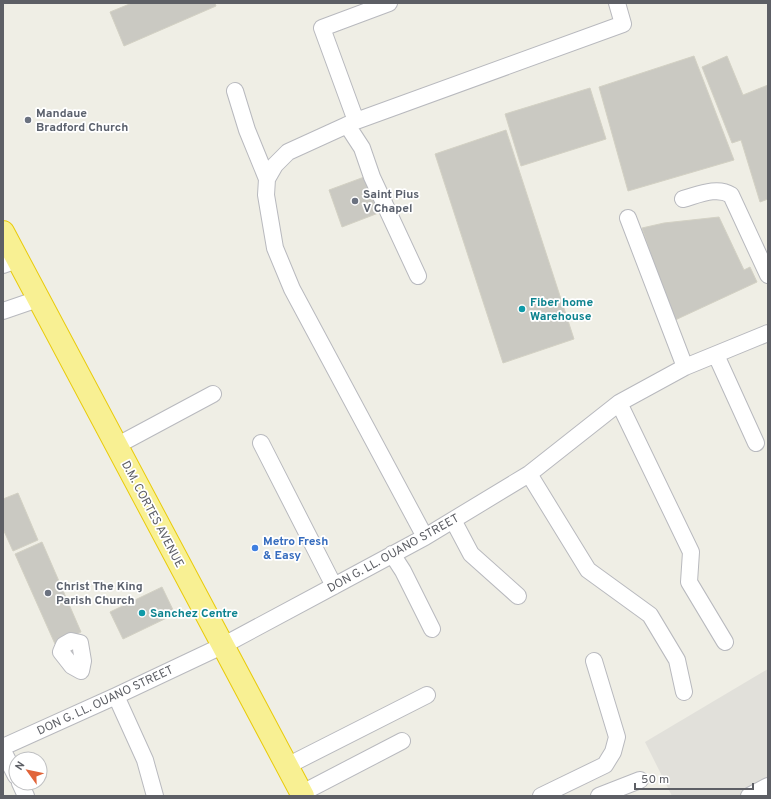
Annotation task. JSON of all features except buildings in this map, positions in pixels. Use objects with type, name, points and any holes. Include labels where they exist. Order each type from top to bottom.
[{"type":"highway","name":"D.M. CORTES AVENUE","points":[[3,232],[10,262],[38,299],[224,645],[302,795]]},
{"type":"street","points":[[389,3],[322,28],[351,123],[372,177],[418,276]]},
{"type":"street","points":[[425,537],[292,289],[275,248],[266,195],[267,179],[275,165],[288,152],[351,123],[623,24],[617,3]]},
{"type":"street","points":[[235,91],[246,130],[267,179]]},
{"type":"street","points":[[683,199],[715,191],[725,192],[731,195],[768,275]]},
{"type":"street","points":[[628,218],[685,367]]},
{"type":"street","points":[[3,311],[38,299]]},
{"type":"street","name":"DON G. LL. OUANO STREET","points":[[3,747],[224,645],[425,537],[529,474],[619,403],[685,367],[768,332]]},
{"type":"street","points":[[716,355],[756,443]]},
{"type":"street","points":[[116,446],[213,394]]},
{"type":"street","points":[[619,403],[690,552],[689,582],[725,642]]},
{"type":"street","points":[[261,443],[334,586]]},
{"type":"street","points":[[529,474],[588,570],[650,615],[677,660],[684,692]]},
{"type":"street","points":[[453,520],[471,554],[518,596]]},
{"type":"street","points":[[392,554],[403,571],[432,629]]},
{"type":"street","points":[[541,796],[605,765],[613,752],[617,738],[594,661]]},
{"type":"street","points":[[287,766],[427,695]]},
{"type":"street","points":[[116,696],[145,760],[155,796]]},
{"type":"street","points":[[302,795],[402,741]]},
{"type":"street","points":[[3,751],[8,761]]},
{"type":"street","points":[[599,796],[640,780]]},
{"type":"street","points":[[749,796],[768,786]]},
{"type":"shaded area","points":[[768,669],[768,796],[672,796],[645,742]]},
{"type":"place","name":"Mandaue Bradford Church","points":[[28,120]]},
{"type":"place","name":"Saint Pius V Chapel","points":[[355,201]]},
{"type":"place","name":"Fiber home Warehouse","points":[[522,309]]},
{"type":"place","name":"Metro Fresh & Easy","points":[[255,548]]},
{"type":"place","name":"Christ The King Parish Church","points":[[48,593]]},
{"type":"place","name":"Sanchez Centre","points":[[142,613]]}]
